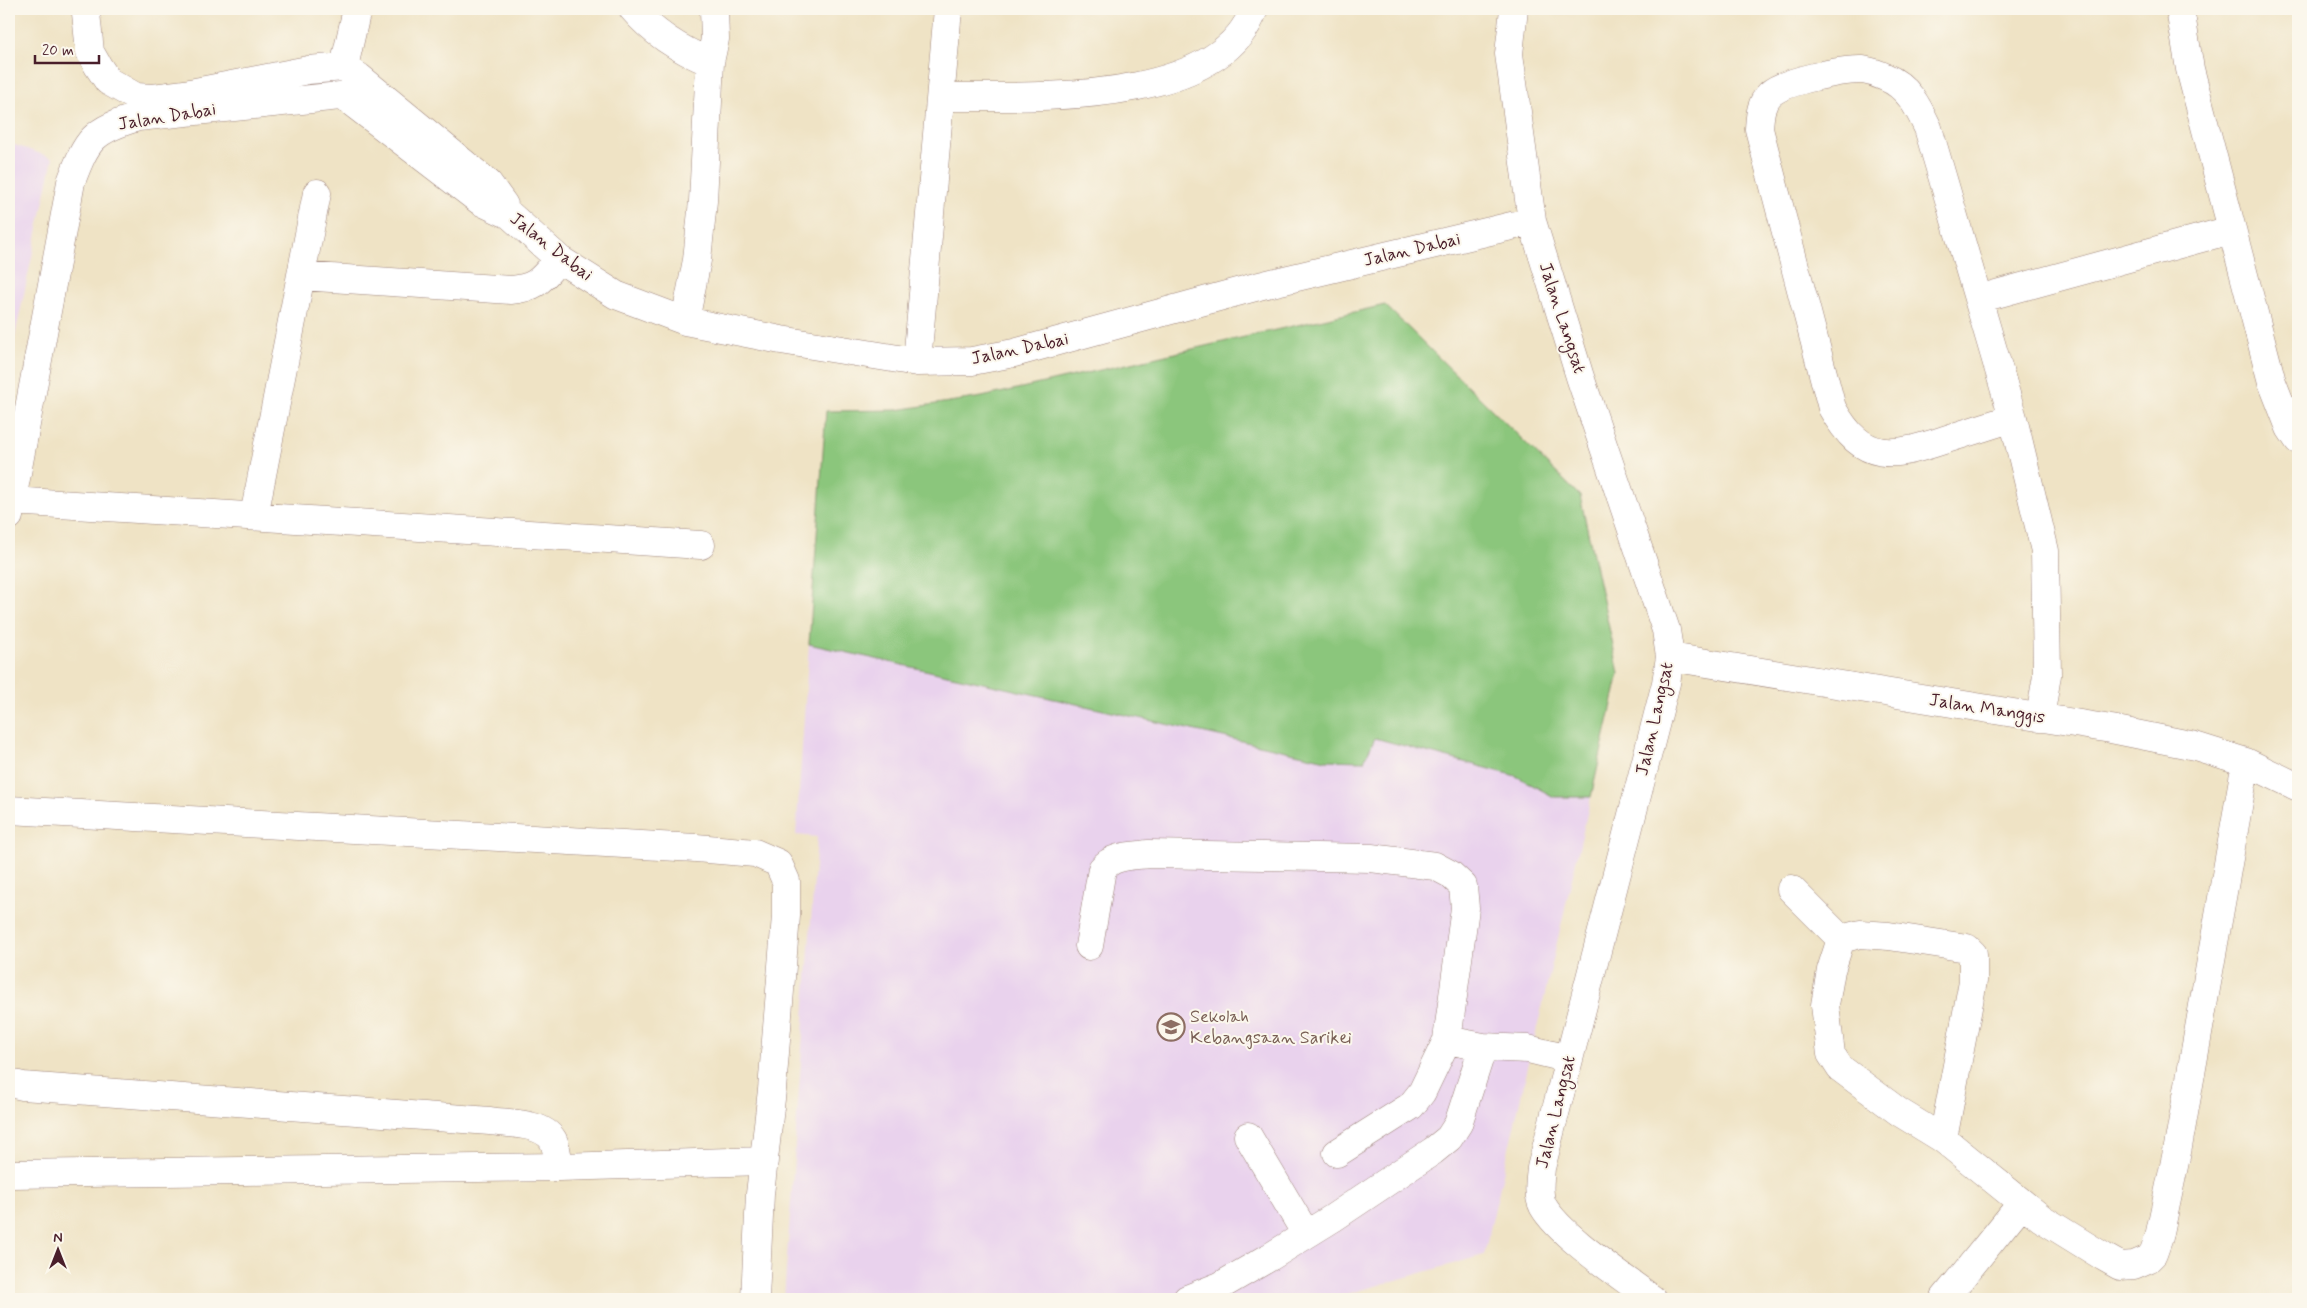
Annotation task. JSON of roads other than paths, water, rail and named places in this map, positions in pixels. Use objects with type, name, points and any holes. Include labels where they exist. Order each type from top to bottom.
[{"type":"street","points":[[344,67],[357,9]]},
{"type":"street","points":[[633,9],[651,28],[666,40],[710,62]]},
{"type":"street","points":[[685,321],[697,260],[703,201],[710,62],[715,39],[714,9]]},
{"type":"street","points":[[917,362],[948,9]]},
{"type":"street","points":[[941,98],[1087,95],[1140,86],[1193,69],[1223,51],[1249,24],[1254,9]]},
{"type":"street","name":"Jalan Langsat","points":[[1514,9],[1510,54],[1532,221],[1580,377],[1666,630],[1670,657],[1666,683],[1541,1168],[1539,1188],[1543,1205],[1555,1221],[1580,1244],[1652,1299]]},
{"type":"street","points":[[2180,9],[2190,69],[2272,382],[2290,428],[2298,440]]},
{"type":"street","points":[[82,10],[90,52],[98,66],[108,81],[136,97],[153,98],[185,94],[308,70],[344,67],[359,77],[488,183],[510,215]]},
{"type":"street","points":[[2013,418],[1910,452],[1890,453],[1868,448],[1844,430],[1832,408],[1759,129],[1760,109],[1771,93],[1801,80],[1828,74],[1863,70],[1886,77],[1906,91],[1917,106],[1928,128],[2013,418],[2044,551],[2047,675],[2040,718]]},
{"type":"street","name":"Jalan Dabai","points":[[10,508],[71,182],[81,156],[93,137],[110,126],[138,117],[340,96],[350,101],[480,201],[510,215],[559,259],[616,295],[685,321],[781,340],[917,362],[972,361],[1014,353],[1259,286],[1532,221]]},
{"type":"street","points":[[254,516],[317,193]]},
{"type":"street","points":[[1978,299],[2231,230]]},
{"type":"street","points":[[301,276],[511,290],[525,289],[535,285],[559,259]]},
{"type":"street","points":[[10,508],[254,516],[701,544]]},
{"type":"street","name":"Jalan Manggis","points":[[1670,657],[2040,718],[2195,746],[2246,762],[2298,787]]},
{"type":"street","points":[[1841,939],[1831,970],[1825,1005],[1831,1054],[1840,1068],[1862,1086],[1943,1139],[2021,1204],[2104,1258],[2120,1266],[2134,1265],[2148,1259],[2153,1254],[2159,1237],[2178,1148],[2246,762]]},
{"type":"street","points":[[9,810],[696,848],[754,853],[778,863],[786,881],[786,916],[772,1090],[764,1162],[755,1299]]},
{"type":"street","points":[[1089,946],[1102,869],[1108,861],[1118,858],[1149,854],[1361,858],[1435,866],[1450,874],[1463,886],[1465,908],[1447,1040],[1422,1092],[1411,1106],[1338,1153]]},
{"type":"street","points":[[1791,888],[1841,939]]},
{"type":"street","points":[[1841,939],[1860,934],[1889,936],[1967,948],[1973,954],[1973,981],[1943,1139]]},
{"type":"street","points":[[1447,1040],[1483,1047],[1528,1049],[1569,1059]]},
{"type":"street","points":[[1187,1299],[1220,1286],[1306,1234],[1408,1168],[1449,1138],[1458,1124],[1483,1047]]},
{"type":"street","points":[[9,1083],[32,1087],[490,1121],[529,1126],[544,1131],[553,1140],[559,1167]]},
{"type":"street","points":[[1248,1136],[1306,1234]]},
{"type":"street","points":[[9,1174],[559,1167],[764,1162]]},
{"type":"street","points":[[1944,1299],[2021,1204]]},
{"type":"place","name":"Sekolah Kebangsaan Sarikei","points":[[1171,1027]]}]
